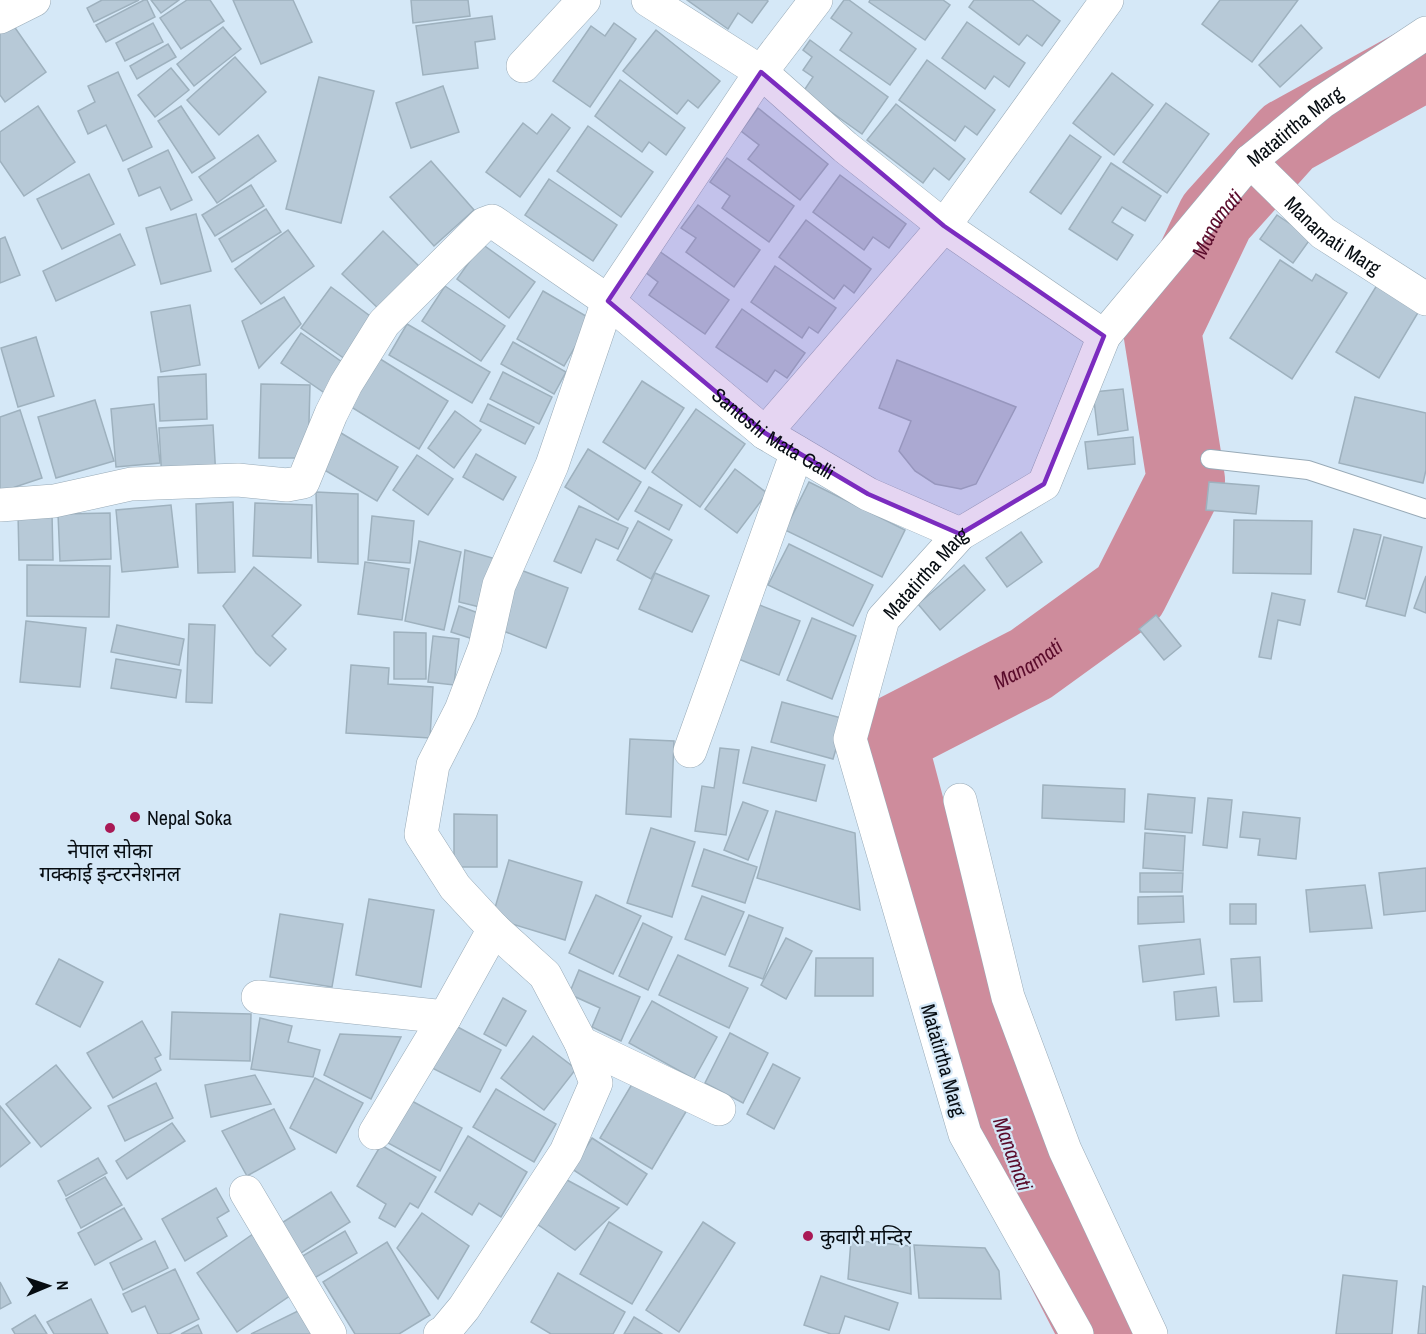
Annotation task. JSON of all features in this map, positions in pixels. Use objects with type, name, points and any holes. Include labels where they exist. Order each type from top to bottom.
[{"type":"street","points":[[0,17],[34,0]]},
{"type":"street","points":[[523,66],[584,0]]},
{"type":"street","points":[[648,0],[761,72],[845,147],[944,226],[1104,336]]},
{"type":"street","points":[[440,1334],[464,1308],[566,1152],[596,1083],[581,1043],[545,975],[494,929],[454,887],[422,834],[433,765],[461,710],[485,647],[499,585],[552,465],[608,301],[761,72],[816,0]]},
{"type":"street","points":[[765,434],[944,226],[1107,0]]},
{"type":"street","name":"Matatirtha Marg","points":[[1077,1334],[965,1134],[850,739],[883,619],[960,534],[1044,484],[1104,336],[1250,161],[1322,102],[1426,33]]},
{"type":"street","name":"Manamati Marg","points":[[1250,161],[1323,233],[1426,299]]},
{"type":"street","name":"Santoshi Mata Galli","points":[[0,505],[54,501],[131,484],[238,480],[287,485],[303,482],[346,384],[384,323],[484,224],[492,221],[608,301],[765,434],[867,494],[960,534]]},
{"type":"street","points":[[690,751],[797,452]]},
{"type":"street","points":[[960,800],[1008,997],[1065,1150],[1151,1334]]},
{"type":"street","points":[[375,1133],[445,1017],[494,929]]},
{"type":"street","points":[[258,997],[445,1017]]},
{"type":"street","points":[[581,1043],[719,1109]]},
{"type":"street","points":[[246,1192],[330,1334]]},
{"type":"lane","points":[[1210,459],[1308,470],[1426,509]]},
{"type":"highlighted area","points":[[761,72],[944,226],[1104,336],[1044,484],[960,534],[868,494],[765,433],[608,301]]},
{"type":"building","points":[[102,0],[139,0],[94,22],[87,8]]},
{"type":"building","points":[[147,0],[155,17],[106,42],[96,25]]},
{"type":"building","points":[[151,0],[179,0],[161,13]]},
{"type":"building","points":[[187,0],[210,0],[224,21],[181,49],[160,18]]},
{"type":"building","points":[[233,0],[293,0],[312,42],[261,64]]},
{"type":"building","points":[[411,0],[468,0],[470,16],[413,23]]},
{"type":"building","points":[[687,0],[768,1],[752,23],[738,13],[728,29]]},
{"type":"building","points":[[844,0],[849,0],[916,49],[890,85],[840,50],[852,33],[831,18]]},
{"type":"building","points":[[870,0],[943,0],[950,5],[925,40],[869,2]]},
{"type":"building","points":[[974,0],[1032,0],[1060,21],[1042,46],[1027,35],[1019,45],[969,7]]},
{"type":"building","points":[[1220,0],[1298,0],[1252,62],[1202,24]]},
{"type":"building","points":[[492,16],[495,39],[475,42],[478,68],[423,75],[416,26]]},
{"type":"building","points":[[11,22],[46,72],[5,102],[0,95],[0,29]]},
{"type":"building","points":[[967,22],[1025,63],[1009,87],[994,76],[985,89],[942,58]]},
{"type":"building","points":[[153,23],[163,42],[125,61],[116,43]]},
{"type":"building","points":[[614,23],[636,39],[590,107],[553,81],[591,26],[605,36]]},
{"type":"building","points":[[1301,25],[1322,48],[1280,87],[1259,65]]},
{"type":"building","points":[[223,27],[241,49],[194,86],[177,64]]},
{"type":"building","points":[[656,30],[720,81],[698,108],[688,100],[677,114],[623,71]]},
{"type":"building","points":[[810,40],[888,97],[862,134],[803,92],[813,77],[803,70],[812,57],[803,50]]},
{"type":"building","points":[[168,44],[176,57],[137,79],[130,66]]},
{"type":"building","points":[[235,57],[266,92],[219,135],[187,100]]},
{"type":"building","points":[[927,60],[995,110],[977,135],[965,126],[955,141],[899,100]]},
{"type":"building","points":[[171,68],[189,90],[155,117],[138,95]]},
{"type":"building","points":[[118,72],[152,147],[123,161],[106,125],[88,134],[78,111],[95,102],[88,86]]},
{"type":"building","points":[[1112,73],[1153,105],[1114,155],[1073,123]]},
{"type":"building","points":[[319,77],[374,91],[341,223],[286,209]]},
{"type":"building","points":[[620,80],[685,128],[666,155],[649,142],[642,152],[595,116]]},
{"type":"building","points":[[443,86],[459,132],[411,148],[396,103]]},
{"type":"building","points":[[1166,103],[1209,134],[1167,193],[1123,162]]},
{"type":"building","points":[[896,104],[965,159],[949,180],[934,168],[923,183],[867,140]]},
{"type":"building","points":[[38,106],[75,162],[24,196],[0,161],[0,132]]},
{"type":"building","points":[[181,106],[215,158],[192,173],[158,121]]},
{"type":"building","points":[[758,108],[828,164],[800,200],[748,159],[759,145],[741,131]]},
{"type":"building","points":[[552,114],[570,128],[520,197],[486,172],[523,123],[537,134]]},
{"type":"building","points":[[588,126],[653,172],[621,217],[557,171]]},
{"type":"building","points":[[258,135],[276,161],[217,203],[199,177]]},
{"type":"building","points":[[1070,135],[1101,157],[1061,214],[1030,192]]},
{"type":"building","points":[[168,150],[192,200],[171,210],[160,187],[139,196],[128,169]]},
{"type":"building","points":[[727,158],[794,206],[769,242],[722,208],[730,196],[710,182]]},
{"type":"building","points":[[431,161],[474,210],[434,246],[390,197]]},
{"type":"building","points":[[1111,163],[1161,196],[1145,221],[1122,207],[1112,222],[1133,235],[1117,260],[1069,229]]},
{"type":"building","points":[[89,174],[114,224],[62,249],[37,199]]},
{"type":"building","points":[[840,175],[906,224],[889,248],[873,237],[864,250],[813,212]]},
{"type":"building","points":[[549,179],[617,225],[593,261],[525,215]]},
{"type":"building","points":[[251,185],[264,206],[215,236],[202,215]]},
{"type":"building","points":[[698,205],[760,250],[734,287],[686,252],[696,238],[681,228]]},
{"type":"building","points":[[266,209],[281,232],[232,262],[219,239]]},
{"type":"building","points":[[196,214],[211,271],[161,284],[146,228]]},
{"type":"building","points":[[1277,215],[1311,238],[1293,263],[1260,239]]},
{"type":"building","points":[[806,220],[871,269],[854,293],[844,285],[834,299],[779,257]]},
{"type":"building","points":[[288,230],[314,266],[261,304],[235,269]]},
{"type":"building","points":[[383,231],[421,268],[381,311],[342,274]]},
{"type":"building","points":[[120,234],[135,265],[56,301],[43,271]]},
{"type":"building","points":[[5,237],[20,275],[0,283],[0,239]]},
{"type":"building","points":[[482,244],[535,282],[509,318],[457,279]]},
{"type":"building","points":[[659,251],[729,300],[705,334],[649,295],[658,282],[645,272]]},
{"type":"building","points":[[1280,260],[1312,281],[1316,274],[1347,293],[1292,379],[1230,338]]},
{"type":"building","points":[[775,266],[836,308],[818,333],[809,327],[802,338],[751,302]]},
{"type":"building","points":[[1377,285],[1419,311],[1379,378],[1336,352]]},
{"type":"building","points":[[445,286],[505,326],[481,361],[422,321]]},
{"type":"building","points":[[331,287],[374,319],[345,359],[301,328]]},
{"type":"building","points":[[543,291],[591,319],[564,366],[517,339]]},
{"type":"building","points":[[284,297],[301,324],[259,368],[242,321]]},
{"type":"building","points":[[190,305],[200,365],[161,372],[151,312]]},
{"type":"building","points":[[742,309],[805,353],[787,378],[775,370],[767,382],[716,347]]},
{"type":"building","points":[[407,324],[490,372],[472,403],[389,355]]},
{"type":"building","points":[[301,333],[349,367],[329,396],[281,363]]},
{"type":"building","points":[[36,337],[54,396],[18,407],[1,348]]},
{"type":"building","points":[[513,342],[566,372],[554,394],[501,364]]},
{"type":"building","points":[[377,357],[448,401],[419,449],[348,405]]},
{"type":"building","points":[[897,360],[1016,407],[976,484],[961,489],[935,484],[915,471],[899,451],[911,421],[879,408]]},
{"type":"building","points":[[503,372],[552,397],[539,424],[490,399]]},
{"type":"building","points":[[206,374],[207,419],[160,421],[158,377]]},
{"type":"building","points":[[642,381],[684,408],[645,469],[603,442]]},
{"type":"building","points":[[261,384],[310,385],[308,458],[259,458]]},
{"type":"building","points":[[1123,389],[1128,430],[1098,435],[1093,392]]},
{"type":"building","points":[[1355,397],[1426,413],[1426,470],[1423,483],[1339,463]]},
{"type":"building","points":[[95,400],[114,461],[56,478],[38,417]]},
{"type":"building","points":[[154,404],[160,463],[116,467],[111,409]]},
{"type":"building","points":[[488,404],[534,427],[525,444],[480,421]]},
{"type":"building","points":[[696,409],[745,444],[700,507],[652,472]]},
{"type":"building","points":[[20,410],[42,478],[0,492],[0,417]]},
{"type":"building","points":[[455,411],[481,430],[454,468],[428,448]]},
{"type":"building","points":[[213,425],[216,478],[162,481],[159,428]]},
{"type":"building","points":[[341,433],[398,467],[377,501],[321,468]]},
{"type":"building","points":[[1133,437],[1135,464],[1088,469],[1085,442]]},
{"type":"building","points":[[588,449],[641,482],[618,520],[565,487]]},
{"type":"building","points":[[476,454],[516,477],[503,500],[463,477]]},
{"type":"building","points":[[417,455],[453,479],[428,515],[393,490]]},
{"type":"building","points":[[735,469],[767,493],[737,533],[705,509]]},
{"type":"building","points":[[809,482],[905,530],[882,577],[785,530]]},
{"type":"building","points":[[1209,482],[1259,486],[1256,514],[1206,510]]},
{"type":"building","points":[[649,487],[682,505],[669,530],[635,511]]},
{"type":"building","points":[[316,492],[358,494],[358,564],[318,562]]},
{"type":"building","points":[[233,502],[235,572],[198,573],[196,504]]},
{"type":"building","points":[[255,503],[312,505],[311,558],[253,556]]},
{"type":"building","points":[[171,505],[178,567],[122,572],[116,510]]},
{"type":"building","points":[[579,506],[628,528],[618,549],[596,539],[581,573],[554,561]]},
{"type":"building","points":[[18,513],[52,513],[53,560],[19,560]]},
{"type":"building","points":[[110,513],[111,559],[60,561],[58,514]]},
{"type":"building","points":[[372,516],[414,521],[410,563],[368,560]]},
{"type":"building","points":[[1234,520],[1312,521],[1311,574],[1233,573]]},
{"type":"building","points":[[638,521],[672,540],[651,579],[617,560]]},
{"type":"building","points":[[1354,529],[1381,535],[1365,599],[1338,592]]},
{"type":"building","points":[[1021,532],[1042,562],[1007,587],[986,558]]},
{"type":"building","points":[[1384,537],[1422,547],[1405,616],[1366,606]]},
{"type":"building","points":[[419,541],[461,552],[444,630],[405,621]]},
{"type":"building","points":[[789,544],[873,585],[853,626],[768,585]]},
{"type":"building","points":[[465,550],[499,560],[484,608],[459,602]]},
{"type":"building","points":[[365,562],[409,569],[402,620],[358,614]]},
{"type":"building","points":[[27,565],[110,566],[109,617],[27,616]]},
{"type":"building","points":[[964,565],[985,590],[940,630],[918,604]]},
{"type":"building","points":[[254,567],[301,605],[272,636],[286,649],[270,666],[256,653],[223,606]]},
{"type":"building","points":[[518,569],[568,588],[546,648],[496,628]]},
{"type":"building","points":[[655,573],[709,596],[692,632],[639,609]]},
{"type":"building","points":[[1426,576],[1426,613],[1414,608]]},
{"type":"building","points":[[1272,593],[1305,600],[1300,625],[1278,620],[1271,659],[1259,657]]},
{"type":"building","points":[[757,604],[800,621],[779,675],[736,658]]},
{"type":"building","points":[[459,606],[481,614],[473,639],[451,632]]},
{"type":"building","points":[[1156,615],[1181,646],[1164,660],[1139,629]]},
{"type":"building","points":[[812,618],[856,636],[832,699],[787,680]]},
{"type":"building","points":[[26,621],[86,628],[80,687],[20,682]]},
{"type":"building","points":[[189,624],[215,625],[212,703],[186,702]]},
{"type":"building","points":[[117,625],[184,639],[179,665],[111,652]]},
{"type":"building","points":[[394,632],[426,633],[426,679],[394,679]]},
{"type":"building","points":[[433,636],[459,639],[454,685],[428,682]]},
{"type":"building","points":[[116,659],[181,670],[176,698],[111,688]]},
{"type":"building","points":[[351,665],[389,668],[388,684],[433,687],[430,738],[346,733]]},
{"type":"building","points":[[782,702],[845,719],[833,759],[771,742]]},
{"type":"building","points":[[630,739],[674,741],[671,817],[626,814]]},
{"type":"building","points":[[752,747],[825,765],[816,801],[743,783]]},
{"type":"building","points":[[720,748],[739,750],[726,835],[695,831],[702,786],[714,788]]},
{"type":"building","points":[[1043,785],[1125,789],[1124,822],[1042,818]]},
{"type":"building","points":[[1148,794],[1195,798],[1192,833],[1145,829]]},
{"type":"building","points":[[1208,798],[1232,800],[1227,848],[1203,845]]},
{"type":"building","points":[[743,802],[768,811],[748,860],[724,850]]},
{"type":"building","points":[[776,811],[855,833],[860,910],[757,878]]},
{"type":"building","points":[[1243,812],[1300,818],[1296,859],[1258,855],[1260,839],[1240,837]]},
{"type":"building","points":[[454,814],[497,815],[497,867],[454,867]]},
{"type":"building","points":[[651,828],[695,842],[672,917],[627,903]]},
{"type":"building","points":[[1145,833],[1185,836],[1183,871],[1143,868]]},
{"type":"building","points":[[704,849],[757,867],[745,903],[692,886]]},
{"type":"building","points":[[509,860],[582,882],[565,940],[492,918]]},
{"type":"building","points":[[1426,868],[1426,911],[1384,915],[1379,873]]},
{"type":"building","points":[[1140,873],[1183,873],[1182,892],[1140,892]]},
{"type":"building","points":[[1365,885],[1372,928],[1310,932],[1306,890]]},
{"type":"building","points":[[596,895],[641,916],[613,974],[569,953]]},
{"type":"building","points":[[702,896],[744,912],[725,955],[685,939]]},
{"type":"building","points":[[1183,896],[1184,922],[1138,924],[1138,897]]},
{"type":"building","points":[[369,899],[434,910],[421,987],[356,975]]},
{"type":"building","points":[[1230,904],[1256,904],[1256,924],[1230,924]]},
{"type":"building","points":[[280,914],[343,924],[332,987],[270,977]]},
{"type":"building","points":[[749,915],[783,928],[763,979],[729,966]]},
{"type":"building","points":[[643,923],[672,937],[648,990],[619,976]]},
{"type":"building","points":[[786,938],[812,951],[786,999],[761,985]]},
{"type":"building","points":[[1200,939],[1204,974],[1143,982],[1139,946]]},
{"type":"building","points":[[678,955],[748,988],[729,1028],[659,995]]},
{"type":"building","points":[[1260,957],[1262,1001],[1234,1002],[1231,959]]},
{"type":"building","points":[[816,958],[873,958],[873,996],[815,996]]},
{"type":"building","points":[[59,959],[103,982],[80,1027],[36,1004]]},
{"type":"building","points":[[579,970],[640,997],[621,1041],[592,1027],[600,1008],[569,994]]},
{"type":"building","points":[[1216,987],[1219,1016],[1176,1020],[1174,992]]},
{"type":"building","points":[[503,998],[526,1011],[506,1046],[484,1034]]},
{"type":"building","points":[[652,1001],[717,1037],[694,1079],[629,1043]]},
{"type":"building","points":[[172,1012],[251,1014],[250,1061],[170,1059]]},
{"type":"building","points":[[260,1018],[292,1026],[288,1042],[320,1050],[313,1077],[251,1069]]},
{"type":"building","points":[[142,1021],[161,1055],[155,1058],[161,1070],[113,1098],[87,1053]]},
{"type":"building","points":[[452,1024],[501,1050],[480,1092],[430,1067]]},
{"type":"building","points":[[730,1033],[768,1053],[743,1103],[705,1083]]},
{"type":"building","points":[[340,1034],[401,1037],[371,1099],[324,1075]]},
{"type":"building","points":[[533,1036],[576,1069],[544,1110],[501,1078]]},
{"type":"building","points":[[773,1064],[800,1078],[774,1129],[747,1114]]},
{"type":"building","points":[[56,1065],[91,1108],[41,1147],[6,1104]]},
{"type":"building","points":[[255,1075],[271,1104],[211,1117],[205,1085]]},
{"type":"building","points":[[315,1078],[363,1103],[336,1153],[290,1128]]},
{"type":"building","points":[[635,1079],[687,1110],[652,1169],[600,1138]]},
{"type":"building","points":[[156,1083],[173,1118],[125,1141],[108,1106]]},
{"type":"building","points":[[496,1089],[556,1124],[534,1162],[473,1127]]},
{"type":"building","points":[[410,1100],[462,1128],[440,1171],[388,1143]]},
{"type":"building","points":[[0,1106],[30,1143],[0,1167]]},
{"type":"building","points":[[274,1109],[295,1149],[247,1176],[222,1131]]},
{"type":"building","points":[[172,1123],[185,1141],[127,1179],[116,1161]]},
{"type":"building","points":[[468,1136],[527,1172],[501,1217],[479,1203],[472,1215],[435,1192]]},
{"type":"building","points":[[592,1138],[647,1174],[627,1205],[572,1169]]},
{"type":"building","points":[[381,1145],[436,1177],[418,1208],[410,1203],[395,1227],[379,1218],[386,1204],[357,1186]]},
{"type":"building","points":[[98,1158],[107,1173],[66,1196],[58,1181]]},
{"type":"building","points":[[105,1177],[122,1205],[81,1228],[66,1199]]},
{"type":"building","points":[[567,1180],[619,1208],[575,1250],[537,1224]]},
{"type":"building","points":[[216,1188],[229,1211],[217,1218],[227,1236],[185,1261],[162,1219]]},
{"type":"building","points":[[331,1192],[350,1222],[298,1255],[280,1224]]},
{"type":"building","points":[[124,1208],[142,1239],[95,1265],[78,1233]]},
{"type":"building","points":[[422,1213],[469,1246],[438,1299],[397,1248]]},
{"type":"building","points":[[609,1222],[662,1252],[632,1304],[580,1274]]},
{"type":"building","points":[[703,1222],[735,1243],[679,1332],[646,1310]]},
{"type":"building","points":[[345,1231],[357,1253],[311,1280],[299,1258]]},
{"type":"building","points":[[253,1234],[294,1293],[237,1332],[197,1273]]},
{"type":"building","points":[[851,1240],[910,1246],[911,1294],[848,1279]]},
{"type":"building","points":[[155,1241],[168,1268],[123,1290],[110,1263]]},
{"type":"building","points":[[387,1242],[430,1315],[399,1334],[355,1334],[323,1282]]},
{"type":"building","points":[[914,1245],[985,1248],[999,1271],[1001,1299],[919,1298]]},
{"type":"building","points":[[175,1269],[199,1319],[169,1334],[158,1334],[145,1306],[132,1312],[123,1294]]},
{"type":"building","points":[[558,1273],[625,1312],[613,1334],[551,1334],[531,1322]]},
{"type":"building","points":[[1343,1275],[1397,1281],[1392,1334],[1336,1334]]},
{"type":"building","points":[[821,1276],[898,1303],[889,1330],[845,1316],[839,1334],[831,1334],[804,1325]]},
{"type":"building","points":[[0,1282],[11,1303],[0,1309]]},
{"type":"building","points":[[1423,1286],[1426,1287],[1426,1334],[1418,1334]]},
{"type":"building","points":[[91,1299],[108,1334],[54,1334],[47,1322]]},
{"type":"building","points":[[302,1309],[314,1334],[251,1334]]},
{"type":"building","points":[[35,1315],[47,1334],[15,1334],[12,1329]]},
{"type":"building","points":[[634,1317],[662,1334],[624,1334]]},
{"type":"building","points":[[198,1325],[202,1334],[181,1334]]},
{"type":"waterway","name":"Manamati","points":[[1099,1334],[1023,1187],[946,961],[887,738],[1031,664],[1129,593],[1186,480],[1162,330],[1216,217],[1288,137],[1426,61]]},
{"type":"place","name":"Nepal Soka","points":[[135,817]]},
{"type":"place","name":"नेपाल सोका गक्काई इन्टरनेशनल","points":[[110,828]]},
{"type":"place","name":"कुवारी मन्दिर","points":[[808,1236]]}]
